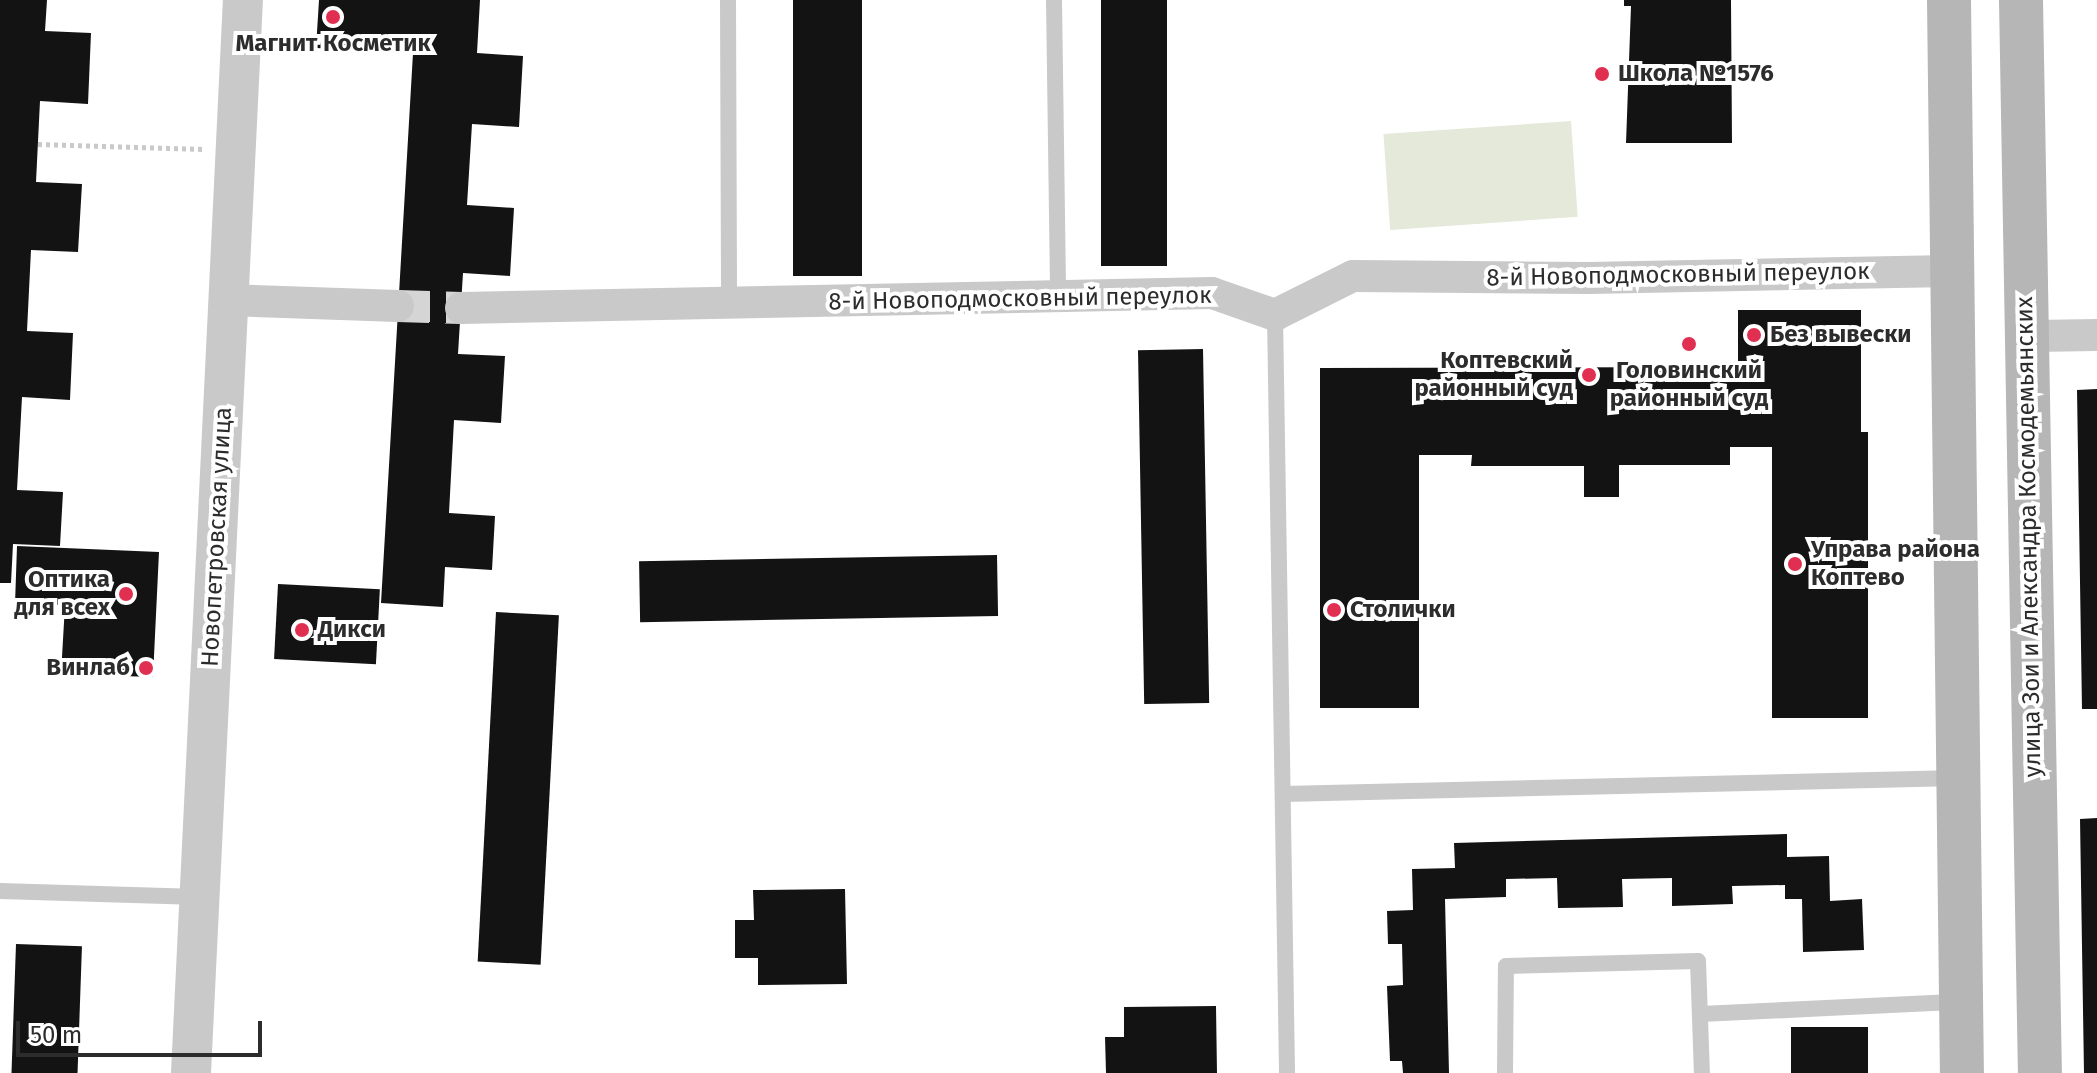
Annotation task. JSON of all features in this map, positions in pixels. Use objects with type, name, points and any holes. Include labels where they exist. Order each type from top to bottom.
[{"type":"main road","points":[[1949,0],[1962,1073]]},
{"type":"main road","name":"улица Зои и Александра Космодемьянских","points":[[2021,0],[2040,1073]]},
{"type":"street","name":"Новопетровская улица","points":[[191,1073],[243,0]]},
{"type":"street","name":"8-й Новоподмосковный переулок","points":[[461,308],[1058,299],[1212,293],[1275,315],[1353,276],[1589,278],[1950,271]]},
{"type":"street","points":[[228,300],[398,306]]},
{"type":"street","points":[[2025,336],[2097,335]]},
{"type":"lane","points":[[728,0],[729,302]]},
{"type":"lane","points":[[1054,0],[1053,192],[1058,299]]},
{"type":"lane","points":[[1275,315],[1287,1073]]},
{"type":"lane","points":[[1284,794],[1958,778]]},
{"type":"lane","points":[[0,891],[200,897]]},
{"type":"lane","points":[[1505,1073],[1506,966],[1698,961],[1702,1073]]},
{"type":"lane","points":[[1701,1014],[1961,1002]]},
{"type":"path","points":[[38,144],[236,150]]},
{"type":"green space","points":[[1571,121],[1578,217],[1390,230],[1383,134]]},
{"type":"building","points":[[0,0],[47,0],[45,31],[91,33],[88,104],[40,101],[36,182],[82,184],[78,252],[31,250],[27,331],[73,333],[70,400],[22,397],[17,490],[63,492],[60,546],[13,544],[11,583],[0,583]]},
{"type":"building","points":[[319,0],[480,0],[477,53],[523,56],[519,127],[472,124],[467,205],[514,208],[510,276],[463,273],[458,354],[505,356],[501,423],[454,420],[449,513],[495,516],[492,570],[445,567],[443,607],[381,603],[413,53],[316,48]]},
{"type":"building","points":[[793,0],[862,0],[862,276],[793,276]]},
{"type":"building","points":[[1101,0],[1167,0],[1167,266],[1101,266]]},
{"type":"building","points":[[1624,0],[1731,0],[1732,143],[1626,143],[1631,6],[1624,6]]},
{"type":"building","points":[[1738,310],[1861,310],[1861,432],[1868,432],[1868,718],[1772,718],[1772,447],[1730,447],[1730,465],[1619,465],[1619,497],[1584,497],[1584,466],[1471,466],[1472,455],[1419,455],[1419,708],[1320,708],[1320,368],[1738,367]]},
{"type":"building","points":[[1203,349],[1209,703],[1144,704],[1138,350]]},
{"type":"building","points":[[2097,389],[2097,709],[2082,709],[2077,390]]},
{"type":"building","points":[[17,546],[159,552],[153,677],[61,674],[65,605],[15,604]]},
{"type":"building","points":[[997,555],[998,616],[640,622],[639,561]]},
{"type":"building","points":[[278,584],[380,589],[376,664],[274,659]]},
{"type":"building","points":[[496,612],[559,615],[541,965],[478,962]]},
{"type":"building","points":[[2097,818],[2097,1073],[2084,1073],[2080,819]]},
{"type":"building","points":[[1787,834],[1787,857],[1829,856],[1830,901],[1862,899],[1864,950],[1803,952],[1802,899],[1785,899],[1785,885],[1732,886],[1733,904],[1672,906],[1672,878],[1622,879],[1623,907],[1558,908],[1557,878],[1506,879],[1506,897],[1445,899],[1449,1073],[1403,1073],[1402,1061],[1390,1061],[1387,986],[1403,985],[1402,944],[1388,944],[1387,911],[1413,910],[1412,869],[1455,868],[1454,843]]},
{"type":"building","points":[[845,889],[847,984],[758,985],[758,958],[735,958],[735,920],[754,920],[753,890]]},
{"type":"building","points":[[16,944],[82,946],[78,1073],[11,1073]]},
{"type":"building","points":[[1216,1006],[1217,1073],[1106,1073],[1105,1037],[1124,1037],[1124,1007]]},
{"type":"building","points":[[1791,1027],[1868,1027],[1868,1073],[1791,1073]]},
{"type":"tunnel","points":[[398,306],[461,308]]},
{"type":"place","name":"Магнит Косметик","points":[[333,17]]},
{"type":"place","name":"Школа №1576","points":[[1602,74]]},
{"type":"place","name":"Без вывески","points":[[1754,335]]},
{"type":"place","name":"Головинский районный суд","points":[[1689,344]]},
{"type":"place","name":"Коптевский районный суд","points":[[1589,375]]},
{"type":"place","name":"Управа района Коптево","points":[[1795,564]]},
{"type":"place","name":"Оптика для всех","points":[[126,594]]},
{"type":"place","name":"Столички","points":[[1334,610]]},
{"type":"place","name":"Дикси","points":[[302,630]]},
{"type":"place","name":"Винлаб","points":[[146,668]]}]
